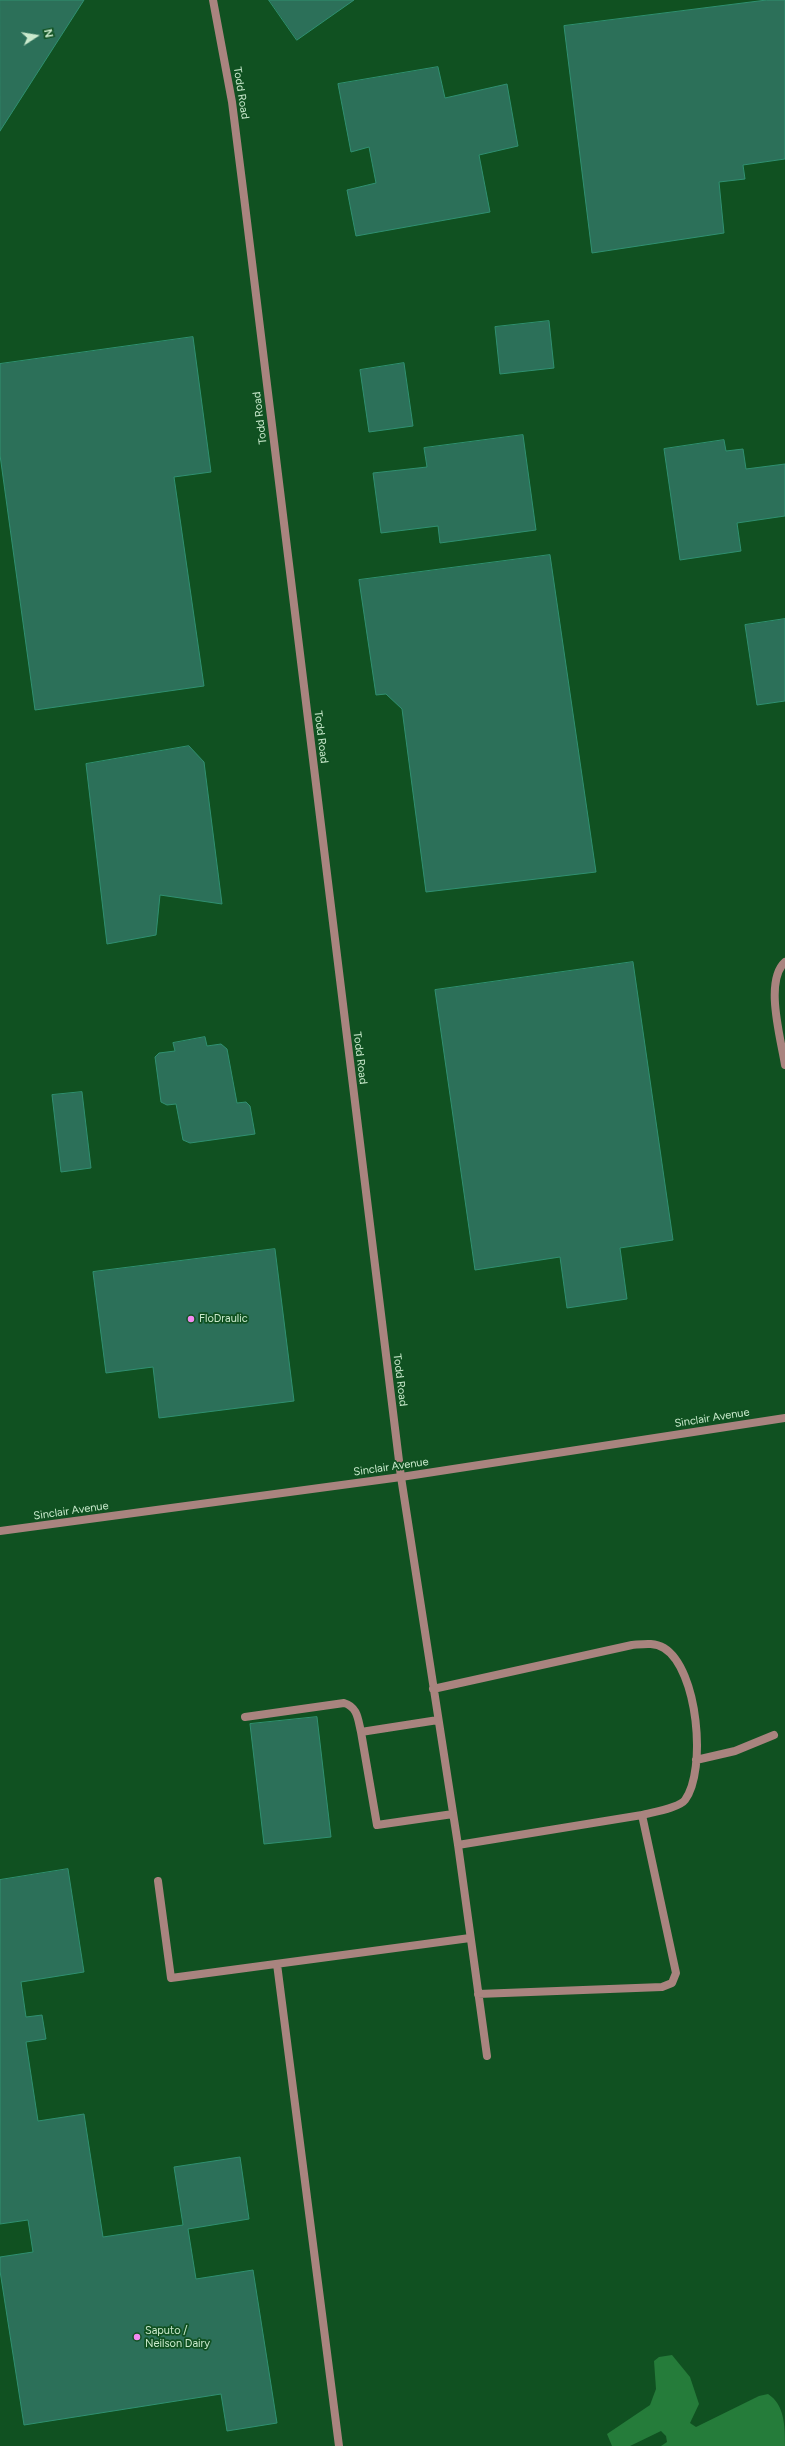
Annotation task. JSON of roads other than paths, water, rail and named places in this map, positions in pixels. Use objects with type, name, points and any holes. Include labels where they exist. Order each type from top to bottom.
[{"type":"street","name":"Todd Road","points":[[213,0],[232,102],[401,1477],[458,1846],[487,2056]]},
{"type":"street","points":[[785,962],[779,967],[775,978],[774,994],[785,1064]]},
{"type":"street","name":"Sinclair Avenue","points":[[0,1531],[401,1477],[785,1418]]},
{"type":"street","points":[[433,1689],[632,1645],[654,1643],[665,1649],[676,1660],[687,1685],[698,1725],[693,1785],[684,1801],[666,1809],[642,1815],[458,1846]]},
{"type":"street","points":[[245,1717],[344,1704],[351,1705],[356,1710],[361,1732],[377,1825],[453,1814]]},
{"type":"street","points":[[361,1732],[438,1720]]},
{"type":"street","points":[[696,1760],[735,1751],[774,1735]]},
{"type":"street","points":[[478,1994],[662,1988],[672,1983],[676,1973],[642,1815]]},
{"type":"street","points":[[158,1881],[171,1978],[470,1938]]},
{"type":"street","points":[[277,1964],[339,2446]]},
{"type":"place","name":"FloDraulic","points":[[191,1319]]},
{"type":"place","name":"Saputo / Neilson Dairy","points":[[137,2337]]}]
